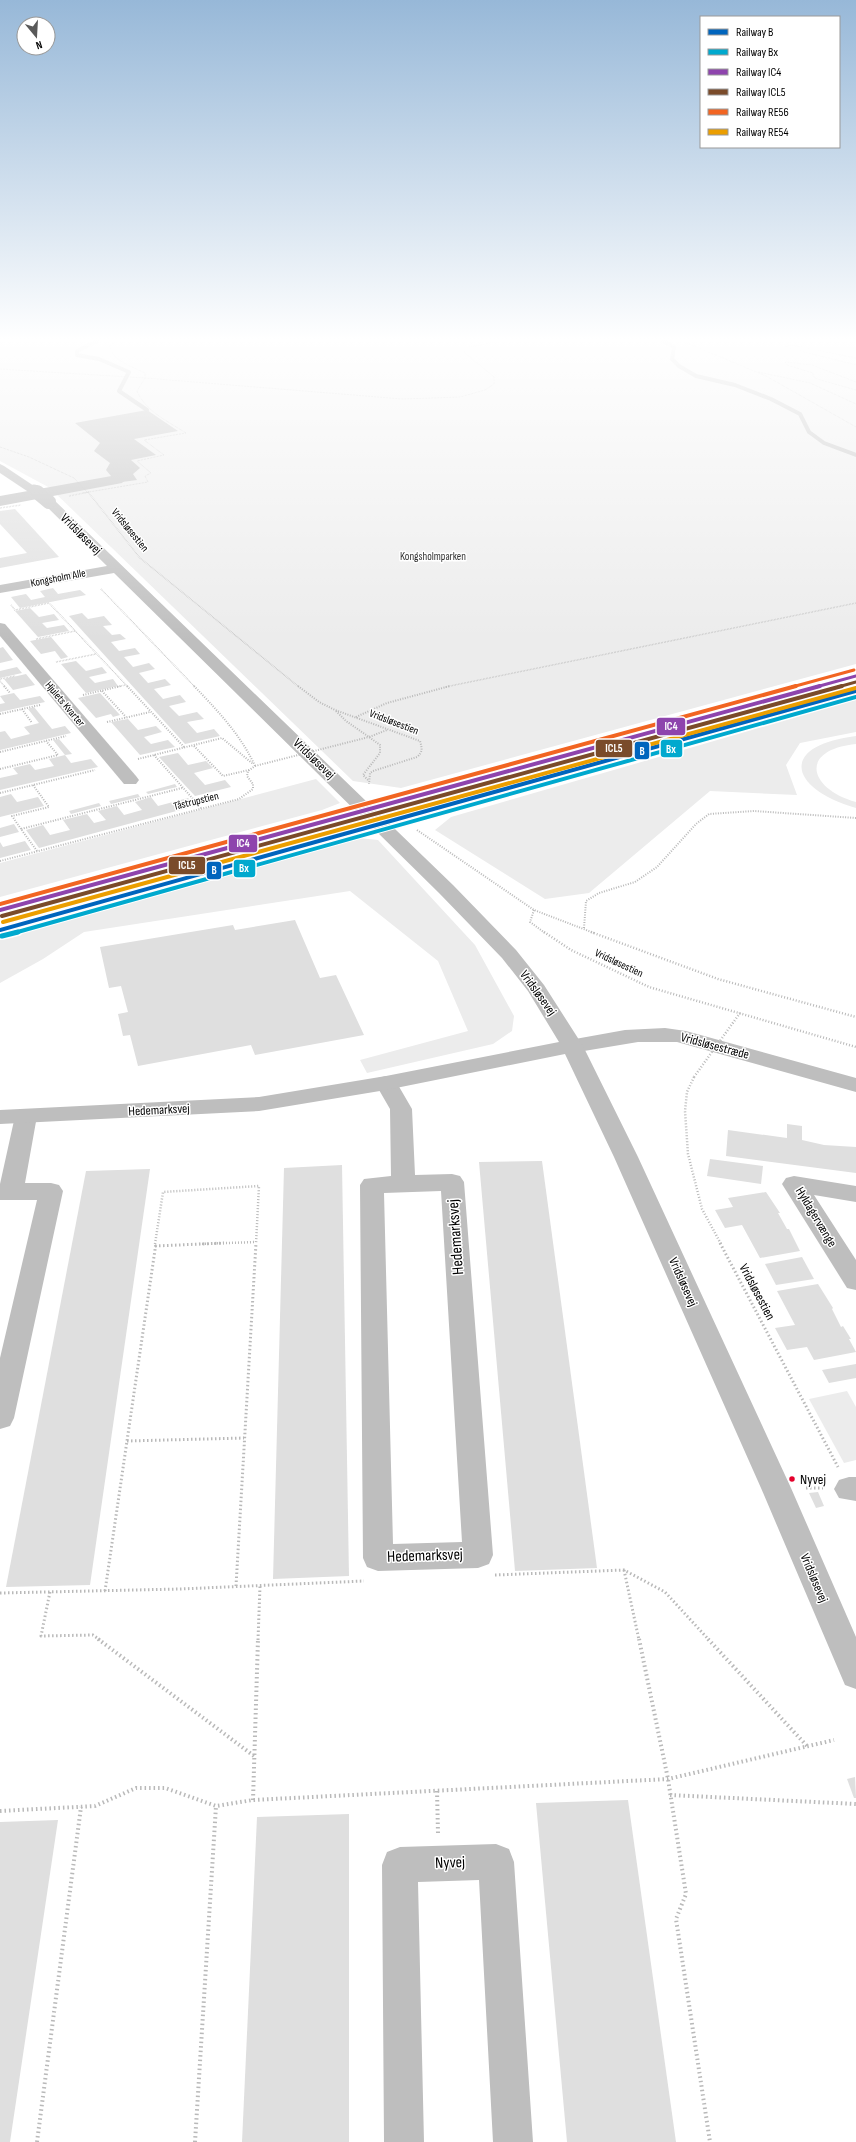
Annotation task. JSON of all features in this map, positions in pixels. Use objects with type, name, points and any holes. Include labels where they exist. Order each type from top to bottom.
[{"type":"street","name":"Vridsløsevej","points":[[0,468],[34,490],[49,502],[446,889],[498,943],[537,989],[572,1046],[626,1156],[776,1488],[856,1674]]},
{"type":"street","name":"Kongsholm Alle","points":[[0,579],[111,563]]},
{"type":"street","name":"Kongsholm Alle","points":[[0,589],[111,563]]},
{"type":"street","name":"Hjulets Kvarter","points":[[0,627],[130,780]]},
{"type":"street","name":"Vridsløsestræde","points":[[572,1046],[637,1034],[659,1033],[678,1036],[856,1085]]},
{"type":"street","name":"Hedemarksvej","points":[[0,1117],[166,1110],[259,1104],[386,1083],[572,1046]]},
{"type":"street","points":[[386,1083],[401,1109],[403,1184]]},
{"type":"street","points":[[0,1418],[51,1191],[6,1192],[26,1116]]},
{"type":"street","name":"Hedemarksvej","points":[[452,1182],[478,1554],[378,1558],[372,1184],[403,1184],[452,1182]]},
{"type":"street","name":"Hyldagervænge","points":[[856,1194],[794,1184],[856,1281]]},
{"type":"street","name":"Nyvej","points":[[404,2142],[400,1865],[496,1862],[513,2142]]},
{"type":"path","points":[[66,497],[148,482],[145,476],[151,473],[137,461],[164,455],[145,441]]},
{"type":"path","name":"Vridsløsestien","points":[[0,447],[74,478],[80,483],[140,558],[282,674],[319,702],[336,711],[420,741],[423,747],[423,752],[418,757],[407,762],[377,769],[370,773],[368,780]]},
{"type":"path","points":[[0,508],[22,504]]},
{"type":"path","points":[[98,585],[218,711],[248,750],[255,766]]},
{"type":"path","points":[[11,605],[15,610],[49,603],[184,748]]},
{"type":"path","points":[[356,717],[387,703],[430,690],[856,603]]},
{"type":"path","points":[[34,667],[96,654]]},
{"type":"path","points":[[0,681],[10,693]]},
{"type":"path","points":[[102,691],[126,717]]},
{"type":"path","points":[[22,709],[32,722]]},
{"type":"path","points":[[336,711],[346,721],[380,745],[380,753],[363,775],[368,780],[369,786]]},
{"type":"path","points":[[106,722],[150,712]]},
{"type":"path","points":[[194,745],[223,776],[250,770],[255,766],[369,737],[387,730]]},
{"type":"path","points":[[0,752],[88,731]]},
{"type":"path","points":[[0,769],[58,755],[46,741]]},
{"type":"path","points":[[154,755],[201,808]]},
{"type":"path","name":"Tåstrupstien","points":[[0,860],[239,799],[250,793],[253,789],[253,784],[247,776],[250,770]]},
{"type":"path","points":[[33,785],[49,807],[12,816],[37,851]]},
{"type":"path","points":[[22,829],[182,788]]},
{"type":"path","points":[[584,928],[586,901],[599,893],[635,882],[658,867],[678,847],[696,824],[709,814],[754,811],[856,818]]},
{"type":"path","points":[[416,828],[534,910],[718,979],[856,1017]]},
{"type":"path","name":"Vridsløsestien","points":[[534,910],[530,922],[571,950],[608,970],[649,987],[740,1014],[694,1077],[686,1095],[685,1117],[691,1171],[702,1209],[852,1489]]},
{"type":"path","points":[[740,1014],[856,1047]]},
{"type":"path","points":[[105,1591],[163,1192],[259,1186],[236,1586]]},
{"type":"path","points":[[155,1246],[256,1242]]},
{"type":"path","points":[[127,1441],[244,1438]]},
{"type":"path","points":[[776,1488],[852,1489]]},
{"type":"path","points":[[490,1576],[624,1570],[665,1592],[807,1746]]},
{"type":"path","points":[[624,1570],[668,1780],[686,1894],[676,1919],[710,2142]]},
{"type":"path","points":[[0,1592],[105,1591],[370,1581]]},
{"type":"path","points":[[252,1800],[260,1586]]},
{"type":"path","points":[[50,1592],[41,1636],[93,1635],[254,1756]]},
{"type":"path","points":[[0,1811],[95,1806],[136,1788],[165,1788],[216,1806],[252,1800],[668,1780],[834,1740]]},
{"type":"path","points":[[438,1791],[439,1864]]},
{"type":"path","points":[[670,1795],[856,1804]]},
{"type":"path","points":[[195,2142],[216,1806]]},
{"type":"path","points":[[38,2142],[81,1807]]},
{"type":"green space","name":"Kongsholmparken","points":[[0,441],[856,441],[856,664],[401,788],[353,781],[50,488],[0,461]]},
{"type":"green space","points":[[856,700],[856,732],[800,743],[786,765],[797,795],[710,791],[589,893],[545,899],[435,830],[451,817]]},
{"type":"green space","points":[[856,736],[856,744],[837,748],[825,754],[818,762],[817,770],[820,780],[828,788],[840,796],[856,802],[856,808],[834,800],[817,790],[806,780],[802,769],[804,758],[813,749],[831,741]]},
{"type":"green space","points":[[316,779],[340,803],[322,810],[0,897],[0,863]]},
{"type":"green space","points":[[349,837],[378,840],[475,945],[514,1016],[512,1031],[493,1044],[367,1073],[360,1060],[468,1031],[438,961],[350,891],[84,932],[43,959],[0,983],[0,936]]},
{"type":"green space","points":[[847,1391],[856,1407],[856,1460],[844,1463],[809,1399]]},
{"type":"shaded area","points":[[97,441],[137,441],[156,455],[131,460],[140,468],[133,474],[137,480],[122,482],[111,476],[106,470],[110,463],[94,451],[100,443]]},
{"type":"building","points":[[15,509],[59,557],[0,568],[0,558],[27,553],[0,524],[0,511]]},
{"type":"building","points":[[53,588],[58,594],[80,590],[86,595],[20,608],[11,597],[26,594],[31,600],[45,597],[40,591]]},
{"type":"building","points":[[30,608],[39,617],[54,614],[59,620],[42,623],[47,628],[64,625],[69,631],[38,637],[15,611]]},
{"type":"building","points":[[82,613],[88,619],[104,616],[112,625],[103,626],[112,635],[120,634],[126,639],[111,642],[119,651],[135,648],[140,654],[124,657],[133,667],[149,663],[155,669],[139,673],[148,683],[165,679],[171,685],[154,689],[163,699],[180,695],[186,702],[169,706],[179,716],[197,712],[204,719],[187,722],[197,733],[214,729],[220,736],[185,744],[69,616]]},
{"type":"building","points":[[51,637],[68,657],[61,659],[55,651],[41,654],[30,641]]},
{"type":"building","points":[[3,647],[13,660],[0,663],[0,648]]},
{"type":"building","points":[[76,661],[86,671],[102,667],[107,673],[89,677],[95,683],[113,679],[118,686],[86,693],[61,664]]},
{"type":"building","points":[[17,667],[22,673],[0,678],[0,671]]},
{"type":"building","points":[[26,674],[35,685],[13,690],[4,679]]},
{"type":"building","points":[[14,693],[20,700],[40,696],[45,702],[0,712],[0,704],[5,703],[0,696]]},
{"type":"building","points":[[100,693],[120,715],[113,717],[111,714],[96,718],[78,698]]},
{"type":"building","points":[[34,707],[52,729],[65,726],[71,733],[0,750],[0,732],[5,731],[11,739],[30,734],[24,727],[39,723],[28,709]]},
{"type":"building","points":[[128,719],[138,730],[156,726],[162,732],[144,737],[151,744],[168,740],[175,747],[140,755],[111,722]]},
{"type":"building","points":[[59,739],[72,754],[65,755],[53,740]]},
{"type":"building","points":[[178,753],[188,765],[206,761],[213,768],[194,773],[205,785],[225,780],[231,787],[195,796],[159,757]]},
{"type":"building","points":[[65,755],[71,763],[91,759],[98,767],[0,790],[0,778],[18,774],[13,768],[30,764],[35,770],[54,766],[49,759]]},
{"type":"building","points":[[175,784],[177,787],[148,794],[146,792]]},
{"type":"building","points":[[11,794],[17,802],[38,797],[44,806],[0,817],[0,797]]},
{"type":"building","points":[[138,794],[140,797],[111,804],[109,801]]},
{"type":"building","points":[[151,797],[158,806],[188,798],[195,806],[39,848],[26,830],[43,825],[50,835],[70,830],[63,820],[87,814],[94,823],[106,820],[98,811],[117,806],[124,815],[142,810],[135,802]]},
{"type":"building","points":[[99,803],[101,806],[71,814],[69,811]]},
{"type":"building","points":[[14,824],[19,832],[0,837],[0,828]]},
{"type":"building","points":[[25,841],[31,850],[0,858],[0,842],[3,847]]},
{"type":"building","points":[[295,920],[320,978],[336,975],[364,1035],[255,1055],[251,1045],[138,1066],[130,1035],[123,1036],[118,1014],[128,1012],[121,986],[109,988],[100,947],[233,925],[235,930]]},
{"type":"building","points":[[787,1124],[802,1126],[802,1140],[824,1145],[856,1147],[856,1173],[726,1156],[728,1130],[787,1138]]},
{"type":"building","points":[[710,1159],[763,1166],[761,1184],[707,1176]]},
{"type":"building","points":[[542,1161],[597,1568],[515,1571],[479,1162]]},
{"type":"building","points":[[342,1165],[349,1576],[273,1579],[284,1168]]},
{"type":"building","points":[[150,1169],[90,1585],[6,1587],[86,1171]]},
{"type":"building","points":[[766,1192],[780,1213],[778,1213],[787,1229],[789,1229],[800,1251],[760,1258],[742,1225],[725,1228],[715,1210],[733,1207],[728,1198]]},
{"type":"building","points":[[802,1257],[814,1279],[776,1285],[765,1264]]},
{"type":"building","points":[[818,1284],[833,1308],[832,1309],[841,1327],[843,1326],[851,1339],[849,1339],[856,1352],[814,1360],[807,1347],[787,1350],[775,1328],[795,1325],[777,1291]]},
{"type":"building","points":[[856,1364],[856,1378],[829,1383],[822,1370]]},
{"type":"building","points":[[818,1492],[824,1506],[816,1508],[809,1493]]},
{"type":"building","points":[[855,1777],[856,1798],[854,1798],[847,1779]]},
{"type":"building","points":[[628,1800],[676,2142],[567,2142],[536,1803]]},
{"type":"building","points":[[349,1814],[349,2142],[242,2142],[257,1817]]},
{"type":"building","points":[[58,1820],[10,2142],[0,2142],[0,1822]]},
{"type":"waterway","points":[[821,441],[856,455]]},
{"type":"waterway","points":[[0,501],[117,480]]},
{"type":"rail line","name":"RE56","points":[[0,904],[854,670]]},
{"type":"rail line","name":"IC4","points":[[0,910],[856,676]]},
{"type":"rail line","name":"ICL5","points":[[2,916],[856,682]]},
{"type":"rail line","name":"RE54","points":[[3,922],[856,688]]},
{"type":"rail line","name":"B","points":[[0,930],[856,691]]},
{"type":"rail line","name":"Bx","points":[[2,936],[856,697]]},
{"type":"place","name":"Nyvej","points":[[792,1479]]}]
